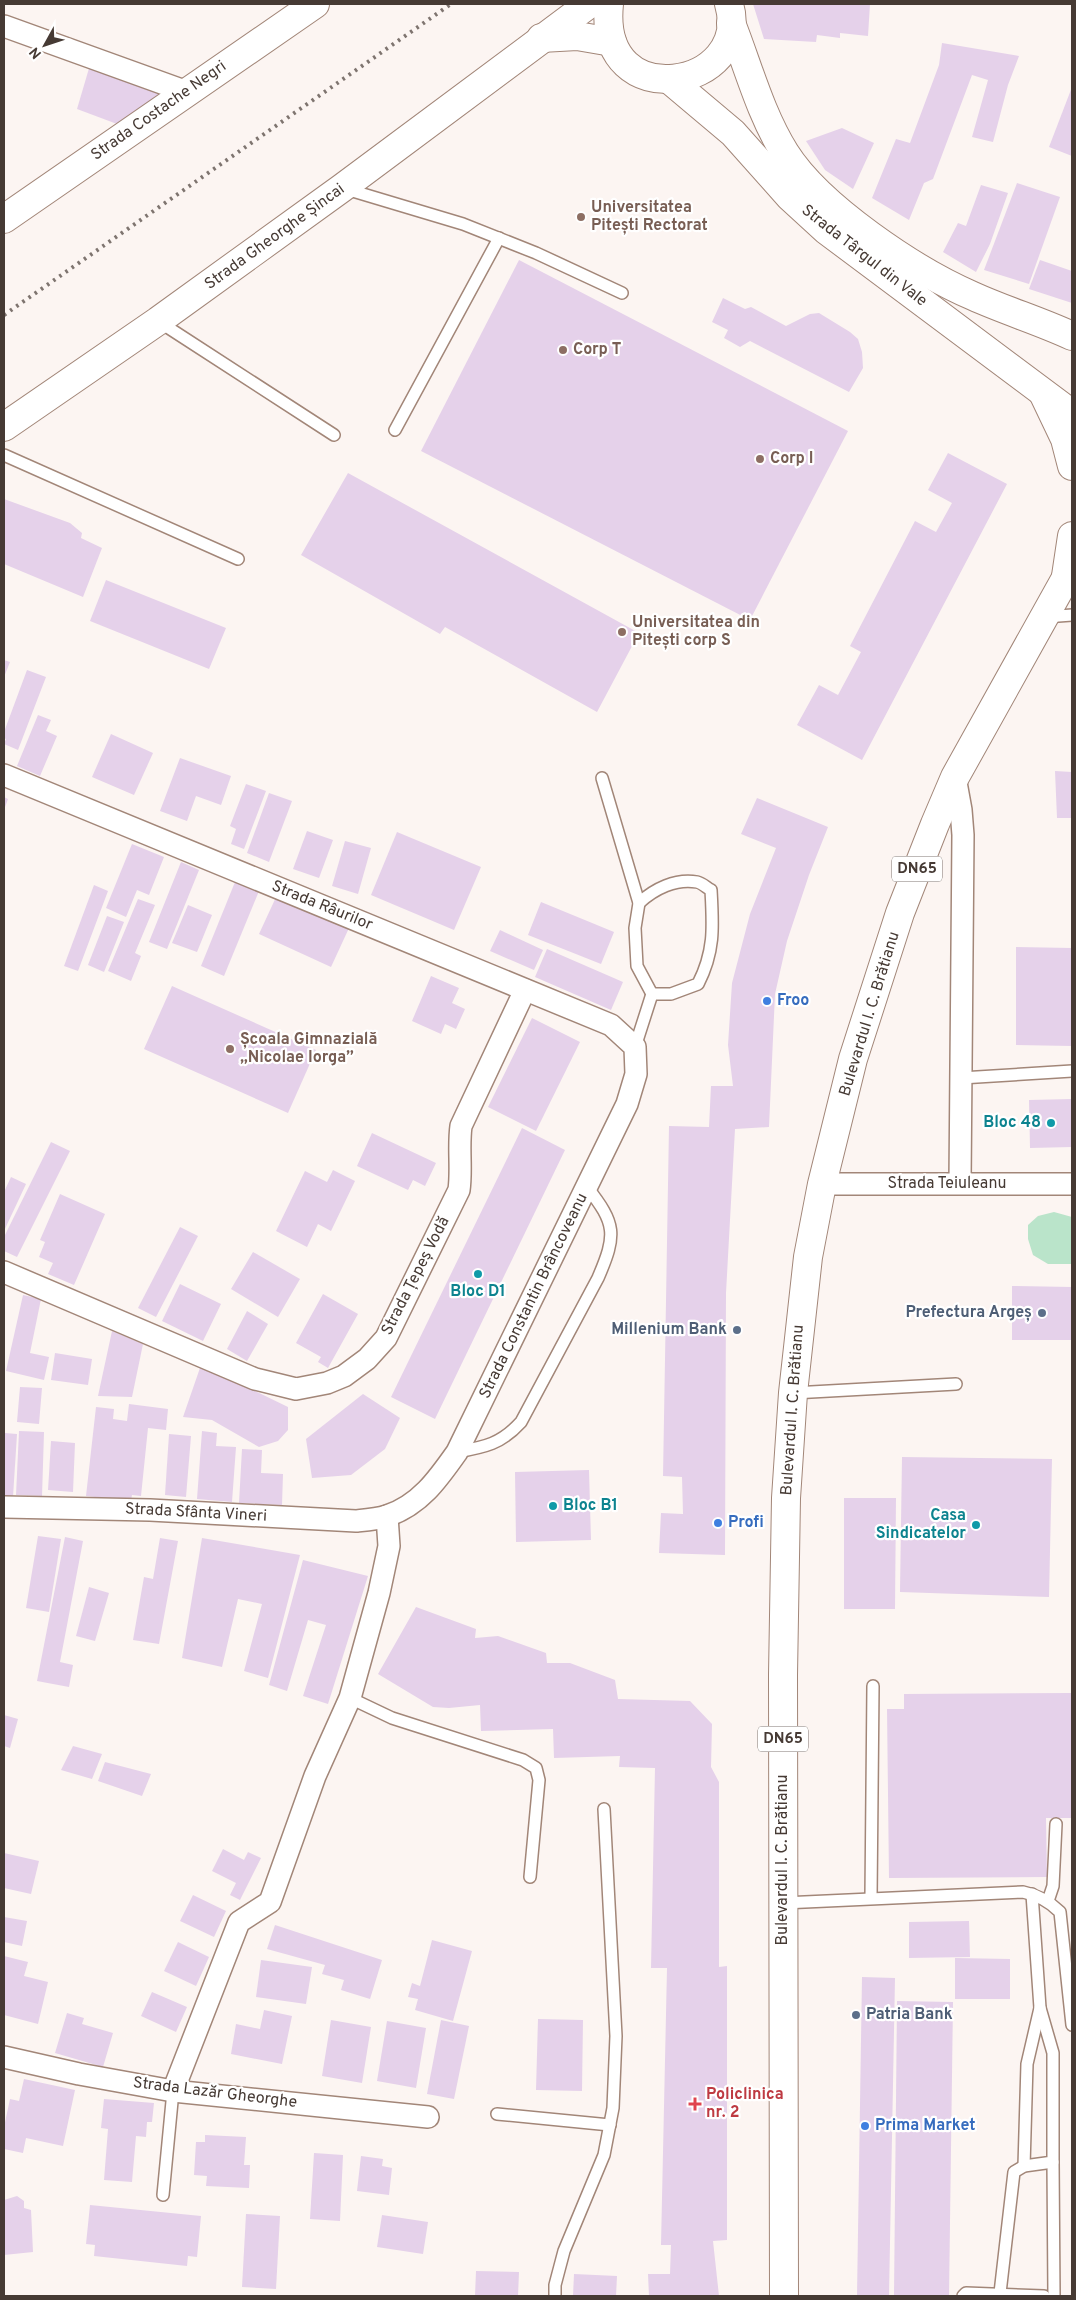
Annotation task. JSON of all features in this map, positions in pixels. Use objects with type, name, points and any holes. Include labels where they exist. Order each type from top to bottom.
[{"type":"main road","name":"Strada Costache Negri","points":[[4,219],[315,4]]},
{"type":"main road","name":"Strada Gheorghe Șincai","points":[[4,427],[158,321],[342,188],[540,38],[589,4]]},
{"type":"main road","points":[[609,4],[607,22],[612,42],[621,58],[635,70],[652,78],[670,80],[688,77],[704,69],[718,57],[726,41],[730,14]]},
{"type":"main road","name":"Strada Târgul din Vale","points":[[730,14],[770,126],[786,154],[807,180],[829,201],[891,249],[923,270],[971,296],[1072,335]]},
{"type":"main road","points":[[540,38],[577,36],[612,42]]},
{"type":"main road","name":"Strada Târgul din Vale","points":[[670,80],[733,133],[790,197],[826,230],[1072,414]]},
{"type":"main road","points":[[1044,394],[1064,439],[1072,466]]},
{"type":"main road","name":"Bulevardul I. C. Brătianu","points":[[784,2296],[783,1903],[786,1498],[793,1393],[808,1257],[822,1184],[853,1059],[900,914],[955,777],[1044,617],[1070,575],[1072,536]]},
{"type":"street","points":[[4,26],[187,92]]},
{"type":"street","name":"Strada Râurilor","points":[[4,774],[611,1026],[635,1047]]},
{"type":"street","points":[[955,777],[963,835],[960,1183]]},
{"type":"street","name":"Strada Țepeș Vodă","points":[[4,1272],[255,1379],[296,1389],[326,1383],[344,1376],[367,1359],[386,1338],[459,1190],[462,1174],[459,1141],[461,1126],[525,990]]},
{"type":"street","name":"Strada Constantin Brâncoveanu","points":[[387,1516],[418,1500],[436,1482],[457,1452],[627,1104],[636,1074],[635,1047]]},
{"type":"street","name":"Strada Teiuleanu","points":[[822,1184],[1072,1184]]},
{"type":"street","name":"Strada Sfânta Vineri","points":[[4,1507],[150,1510],[356,1521],[387,1516]]},
{"type":"street","points":[[173,2091],[239,1922],[270,1902],[315,1776],[350,1698],[379,1593],[389,1546],[387,1516]]},
{"type":"street","name":"Strada Lazăr Gheorghe","points":[[4,2056],[79,2074],[173,2091],[428,2117]]},
{"type":"lane","points":[[342,188],[463,224],[622,293]]},
{"type":"lane","points":[[395,430],[499,238]]},
{"type":"lane","points":[[158,321],[334,435]]},
{"type":"lane","points":[[4,455],[238,559]]},
{"type":"lane","points":[[1044,617],[1072,615]]},
{"type":"lane","points":[[602,778],[639,903],[636,928],[638,966],[652,994],[635,1047]]},
{"type":"lane","points":[[639,903],[652,891],[674,883],[698,882],[711,890],[713,928],[708,964],[698,984],[671,994],[652,994]]},
{"type":"lane","points":[[961,1078],[1072,1071]]},
{"type":"lane","points":[[457,1452],[494,1444],[508,1436],[522,1422],[598,1278],[608,1253],[612,1232],[605,1210],[587,1186]]},
{"type":"lane","points":[[793,1393],[956,1384]]},
{"type":"lane","points":[[871,1898],[873,1686]]},
{"type":"lane","points":[[350,1698],[392,1718],[523,1760],[536,1768],[539,1780],[530,1877]]},
{"type":"lane","points":[[555,2296],[555,2285],[564,2251],[604,2155],[613,2108],[616,2036],[604,1809]]},
{"type":"lane","points":[[1048,1901],[1053,1886],[1056,1824]]},
{"type":"lane","points":[[783,1903],[1022,1892],[1032,1894],[1048,1901],[1060,1912],[1072,2025]]},
{"type":"lane","points":[[1032,1894],[1040,2008],[1053,2053],[1054,2296]]},
{"type":"lane","points":[[1024,2166],[1027,2064],[1040,2008]]},
{"type":"lane","points":[[163,2195],[173,2091]]},
{"type":"lane","points":[[497,2114],[610,2126]]},
{"type":"lane","points":[[1000,2293],[1014,2172],[1024,2166],[1053,2162]]},
{"type":"lane","points":[[963,2296],[966,2293],[1044,2296]]},
{"type":"green space","points":[[1054,1212],[1072,1217],[1072,1264],[1048,1264],[1033,1255],[1028,1239],[1028,1225],[1038,1216]]},
{"type":"building","points":[[753,4],[870,4],[868,36],[840,33],[840,38],[817,35],[816,42],[764,39]]},
{"type":"building","points":[[942,43],[1019,56],[1008,85],[993,142],[972,137],[988,80],[972,75],[933,179],[924,183],[909,220],[872,198],[896,139],[910,143],[939,65]]},
{"type":"building","points":[[90,65],[152,85],[161,95],[117,124],[77,109]]},
{"type":"building","points":[[1072,87],[1072,156],[1049,147]]},
{"type":"building","points":[[842,128],[874,143],[853,189],[825,170],[806,141]]},
{"type":"building","points":[[1017,183],[1060,197],[1029,284],[984,270]]},
{"type":"building","points":[[981,185],[1008,193],[990,244],[976,272],[943,252],[958,223],[966,226]]},
{"type":"building","points":[[519,260],[848,431],[750,620],[421,451]]},
{"type":"building","points":[[1040,260],[1072,271],[1072,303],[1029,289]]},
{"type":"building","points":[[723,298],[745,309],[751,307],[786,326],[810,314],[819,313],[850,332],[858,339],[862,352],[863,368],[849,392],[750,341],[740,347],[724,338],[728,330],[712,322]]},
{"type":"building","points":[[948,453],[1007,484],[862,760],[797,725],[819,685],[838,695],[861,652],[850,646],[915,521],[936,532],[952,503],[928,490]]},
{"type":"building","points":[[348,473],[639,633],[597,712],[445,627],[440,634],[301,555]]},
{"type":"building","points":[[4,499],[70,523],[82,533],[81,538],[102,548],[83,597],[4,564]]},
{"type":"building","points":[[106,580],[226,628],[209,669],[90,621]]},
{"type":"building","points":[[4,660],[10,662],[4,677]]},
{"type":"building","points":[[27,670],[46,677],[18,750],[4,744],[6,739],[4,738],[4,732]]},
{"type":"building","points":[[38,715],[51,720],[46,731],[57,736],[40,776],[17,766]]},
{"type":"building","points":[[111,734],[153,753],[134,795],[92,777]]},
{"type":"building","points":[[180,758],[231,776],[221,805],[196,796],[187,821],[160,811]]},
{"type":"building","points":[[1055,771],[1072,772],[1072,818],[1057,818]]},
{"type":"building","points":[[246,784],[266,791],[244,849],[231,844],[236,829],[230,826]]},
{"type":"building","points":[[269,793],[292,801],[269,862],[247,853]]},
{"type":"building","points":[[4,797],[8,799],[4,810]]},
{"type":"building","points":[[757,798],[828,827],[809,875],[787,941],[775,994],[769,1127],[735,1129],[726,1293],[725,1555],[659,1553],[661,1513],[683,1514],[682,1477],[663,1476],[669,1126],[709,1127],[711,1086],[733,1086],[728,1045],[732,983],[750,914],[776,848],[741,834]]},
{"type":"building","points":[[307,831],[333,840],[319,878],[293,869]]},
{"type":"building","points":[[397,832],[481,867],[454,930],[371,895]]},
{"type":"building","points":[[345,841],[371,848],[358,894],[332,886]]},
{"type":"building","points":[[132,844],[164,857],[149,895],[137,890],[126,917],[106,908]]},
{"type":"building","points":[[181,862],[199,870],[167,949],[149,942]]},
{"type":"building","points":[[235,882],[259,891],[224,976],[201,966]]},
{"type":"building","points":[[94,885],[108,891],[78,971],[64,966]]},
{"type":"building","points":[[277,895],[349,928],[331,967],[259,934]]},
{"type":"building","points":[[138,899],[155,905],[135,953],[141,956],[131,981],[108,971]]},
{"type":"building","points":[[541,902],[614,932],[601,964],[528,935]]},
{"type":"building","points":[[188,905],[212,915],[197,952],[172,943]]},
{"type":"building","points":[[107,916],[124,922],[104,972],[88,965]]},
{"type":"building","points":[[500,930],[543,950],[534,970],[490,951]]},
{"type":"building","points":[[1016,947],[1072,948],[1072,1046],[1016,1045]]},
{"type":"building","points":[[547,949],[623,982],[611,1010],[535,977]]},
{"type":"building","points":[[431,976],[459,988],[452,1003],[465,1009],[456,1029],[445,1024],[441,1034],[412,1021]]},
{"type":"building","name":"Școala Gimnazială „Nicolae Iorga”","points":[[172,986],[316,1050],[288,1113],[144,1049]]},
{"type":"building","points":[[532,1018],[580,1042],[536,1131],[488,1107]]},
{"type":"building","name":"Bloc 48","points":[[1072,1099],[1072,1147],[1030,1148],[1029,1100]]},
{"type":"building","name":"Bloc D1","points":[[522,1128],[565,1150],[435,1419],[391,1397]]},
{"type":"building","points":[[372,1133],[436,1163],[425,1186],[413,1180],[408,1190],[357,1166]]},
{"type":"building","points":[[51,1142],[70,1151],[17,1257],[4,1251],[4,1237]]},
{"type":"building","points":[[333,1170],[355,1181],[331,1231],[318,1224],[307,1247],[276,1231],[305,1171],[327,1182]]},
{"type":"building","points":[[11,1177],[26,1184],[4,1231],[4,1192]]},
{"type":"building","points":[[60,1194],[105,1214],[74,1285],[48,1274],[53,1263],[39,1257],[45,1242],[40,1240]]},
{"type":"building","points":[[180,1227],[198,1236],[156,1317],[138,1308]]},
{"type":"building","points":[[253,1252],[300,1279],[278,1317],[231,1289]]},
{"type":"building","points":[[180,1284],[221,1304],[203,1341],[162,1321]]},
{"type":"building","name":"Prefectura Argeș","points":[[1012,1286],[1072,1287],[1072,1340],[1012,1340]]},
{"type":"building","points":[[323,1294],[358,1314],[328,1368],[318,1362],[321,1357],[296,1343]]},
{"type":"building","points":[[23,1295],[41,1299],[30,1353],[49,1357],[44,1380],[6,1371]]},
{"type":"building","points":[[247,1311],[268,1324],[247,1361],[227,1349]]},
{"type":"building","points":[[112,1331],[143,1344],[132,1397],[98,1396]]},
{"type":"building","points":[[55,1353],[92,1359],[88,1385],[51,1380]]},
{"type":"building","points":[[201,1365],[288,1407],[288,1430],[278,1441],[259,1447],[212,1420],[183,1417]]},
{"type":"building","points":[[20,1387],[42,1388],[39,1424],[17,1422]]},
{"type":"building","points":[[363,1394],[400,1418],[385,1449],[351,1475],[312,1478],[306,1439]]},
{"type":"building","points":[[129,1404],[168,1409],[166,1430],[148,1428],[141,1496],[132,1495],[131,1501],[86,1496],[96,1407],[114,1409],[113,1419],[127,1421]]},
{"type":"building","points":[[19,1431],[44,1432],[42,1496],[16,1495]]},
{"type":"building","points":[[202,1431],[217,1433],[216,1446],[236,1447],[232,1502],[197,1499]]},
{"type":"building","points":[[5,1433],[17,1434],[13,1497],[4,1496]]},
{"type":"building","points":[[169,1434],[191,1436],[186,1497],[165,1495]]},
{"type":"building","points":[[51,1441],[75,1443],[73,1492],[48,1490]]},
{"type":"building","points":[[242,1449],[262,1450],[261,1473],[283,1474],[282,1505],[239,1503]]},
{"type":"building","name":"Casa Sindicatelor","points":[[902,1457],[1052,1459],[1049,1597],[900,1592]]},
{"type":"building","name":"Bloc B1","points":[[589,1470],[591,1540],[516,1542],[515,1472]]},
{"type":"building","points":[[844,1498],[896,1498],[895,1609],[844,1609]]},
{"type":"building","points":[[38,1536],[61,1539],[49,1612],[26,1608]]},
{"type":"building","points":[[65,1537],[83,1541],[60,1662],[73,1665],[69,1687],[37,1681]]},
{"type":"building","points":[[160,1538],[178,1541],[159,1644],[133,1640],[144,1577],[153,1579]]},
{"type":"building","points":[[202,1538],[300,1555],[268,1678],[244,1671],[262,1604],[238,1599],[222,1667],[182,1658]]},
{"type":"building","points":[[303,1560],[368,1576],[328,1704],[303,1696],[326,1625],[308,1620],[287,1691],[269,1685]]},
{"type":"building","points":[[89,1587],[109,1593],[95,1641],[76,1636]]},
{"type":"building","points":[[416,1607],[476,1629],[475,1638],[498,1636],[546,1653],[547,1663],[570,1663],[615,1680],[618,1699],[690,1701],[712,1724],[711,1767],[719,1782],[719,1967],[727,1966],[727,2240],[713,2241],[719,2296],[649,2296],[648,2274],[670,2274],[671,2245],[661,2245],[667,1968],[651,1968],[655,1768],[619,1767],[620,1756],[554,1758],[553,1729],[481,1731],[480,1705],[449,1708],[433,1707],[378,1674]]},
{"type":"building","points":[[1072,1693],[1072,1818],[1046,1818],[1047,1877],[889,1878],[887,1709],[904,1709],[904,1694]]},
{"type":"building","points":[[4,1715],[18,1719],[10,1748],[4,1746]]},
{"type":"building","points":[[73,1746],[102,1754],[92,1779],[61,1770]]},
{"type":"building","points":[[105,1762],[151,1774],[142,1796],[98,1781]]},
{"type":"building","points":[[223,1849],[244,1860],[248,1852],[261,1858],[240,1900],[230,1895],[236,1883],[212,1871]]},
{"type":"building","points":[[4,1853],[39,1861],[31,1894],[4,1888]]},
{"type":"building","points":[[193,1895],[226,1911],[214,1937],[180,1921]]},
{"type":"building","points":[[4,1917],[27,1921],[22,1946],[4,1942]]},
{"type":"building","points":[[969,1921],[970,1957],[909,1958],[909,1922]]},
{"type":"building","points":[[275,1925],[382,1960],[370,1999],[341,1990],[344,1980],[322,1974],[325,1965],[267,1949]]},
{"type":"building","points":[[432,1940],[472,1951],[453,2021],[415,2010],[418,1999],[408,1997],[412,1983],[420,1986]]},
{"type":"building","points":[[178,1942],[209,1957],[196,1986],[164,1971]]},
{"type":"building","points":[[4,1956],[28,1962],[24,1976],[48,1982],[38,2024],[4,2015]]},
{"type":"building","points":[[955,1958],[1010,1959],[1010,1999],[955,1999]]},
{"type":"building","points":[[261,1960],[312,1967],[306,2004],[256,1997]]},
{"type":"building","points":[[862,1977],[895,1978],[889,2296],[857,2296]]},
{"type":"building","points":[[152,1992],[187,2007],[176,2032],[141,2016]]},
{"type":"building","points":[[897,2001],[953,2002],[949,2296],[894,2296]]},
{"type":"building","points":[[264,2010],[292,2016],[282,2064],[231,2054],[236,2024],[260,2029]]},
{"type":"building","points":[[67,2013],[84,2018],[82,2024],[113,2033],[103,2067],[55,2053]]},
{"type":"building","points":[[538,2019],[583,2020],[582,2091],[536,2090]]},
{"type":"building","points":[[331,2020],[371,2027],[362,2083],[322,2076]]},
{"type":"building","points":[[441,2020],[469,2026],[454,2099],[427,2094]]},
{"type":"building","points":[[387,2021],[426,2028],[416,2088],[377,2081]]},
{"type":"building","points":[[24,2079],[75,2090],[63,2146],[26,2138],[23,2153],[4,2149],[4,2127],[10,2099],[19,2101]]},
{"type":"building","points":[[104,2099],[154,2103],[152,2122],[147,2122],[146,2137],[136,2136],[132,2182],[104,2180],[108,2129],[101,2128]]},
{"type":"building","points":[[205,2135],[246,2137],[244,2165],[250,2165],[249,2188],[206,2186],[207,2176],[194,2175],[196,2142],[205,2142]]},
{"type":"building","points":[[314,2153],[343,2155],[340,2221],[310,2219]]},
{"type":"building","points":[[361,2156],[383,2159],[382,2166],[392,2168],[389,2195],[357,2191]]},
{"type":"building","points":[[17,2196],[24,2201],[24,2208],[31,2210],[33,2252],[4,2255],[4,2200]]},
{"type":"building","points":[[90,2205],[201,2216],[197,2257],[188,2256],[187,2266],[94,2256],[95,2245],[86,2244]]},
{"type":"building","points":[[246,2214],[280,2216],[276,2289],[242,2287]]},
{"type":"building","points":[[382,2215],[428,2222],[423,2254],[377,2247]]},
{"type":"building","points":[[476,2271],[519,2272],[518,2296],[475,2296]]},
{"type":"building","points":[[574,2274],[617,2276],[616,2296],[573,2296]]},
{"type":"railway","points":[[4,315],[451,4]]},
{"type":"place","name":"Universitatea Pitești Rectorat","points":[[581,217]]},
{"type":"place","name":"Corp T","points":[[563,350]]},
{"type":"place","name":"Corp I","points":[[760,459]]},
{"type":"place","name":"Universitatea din Pitești corp S","points":[[622,632]]},
{"type":"place","name":"Froo","points":[[767,1001]]},
{"type":"place","name":"Școala Gimnazială „Nicolae Iorga”","points":[[230,1049]]},
{"type":"place","name":"Bloc 48","points":[[1051,1123]]},
{"type":"place","name":"Bloc D1","points":[[478,1274]]},
{"type":"place","name":"Prefectura Argeș","points":[[1042,1313]]},
{"type":"place","name":"Millenium Bank","points":[[737,1330]]},
{"type":"place","name":"Bloc B1","points":[[553,1506]]},
{"type":"place","name":"Profi","points":[[718,1523]]},
{"type":"place","name":"Casa Sindicatelor","points":[[976,1525]]},
{"type":"place","name":"Patria Bank","points":[[856,2015]]},
{"type":"place","name":"Policlinica nr. 2","points":[[695,2104]]},
{"type":"place","name":"Prima Market","points":[[865,2126]]}]
